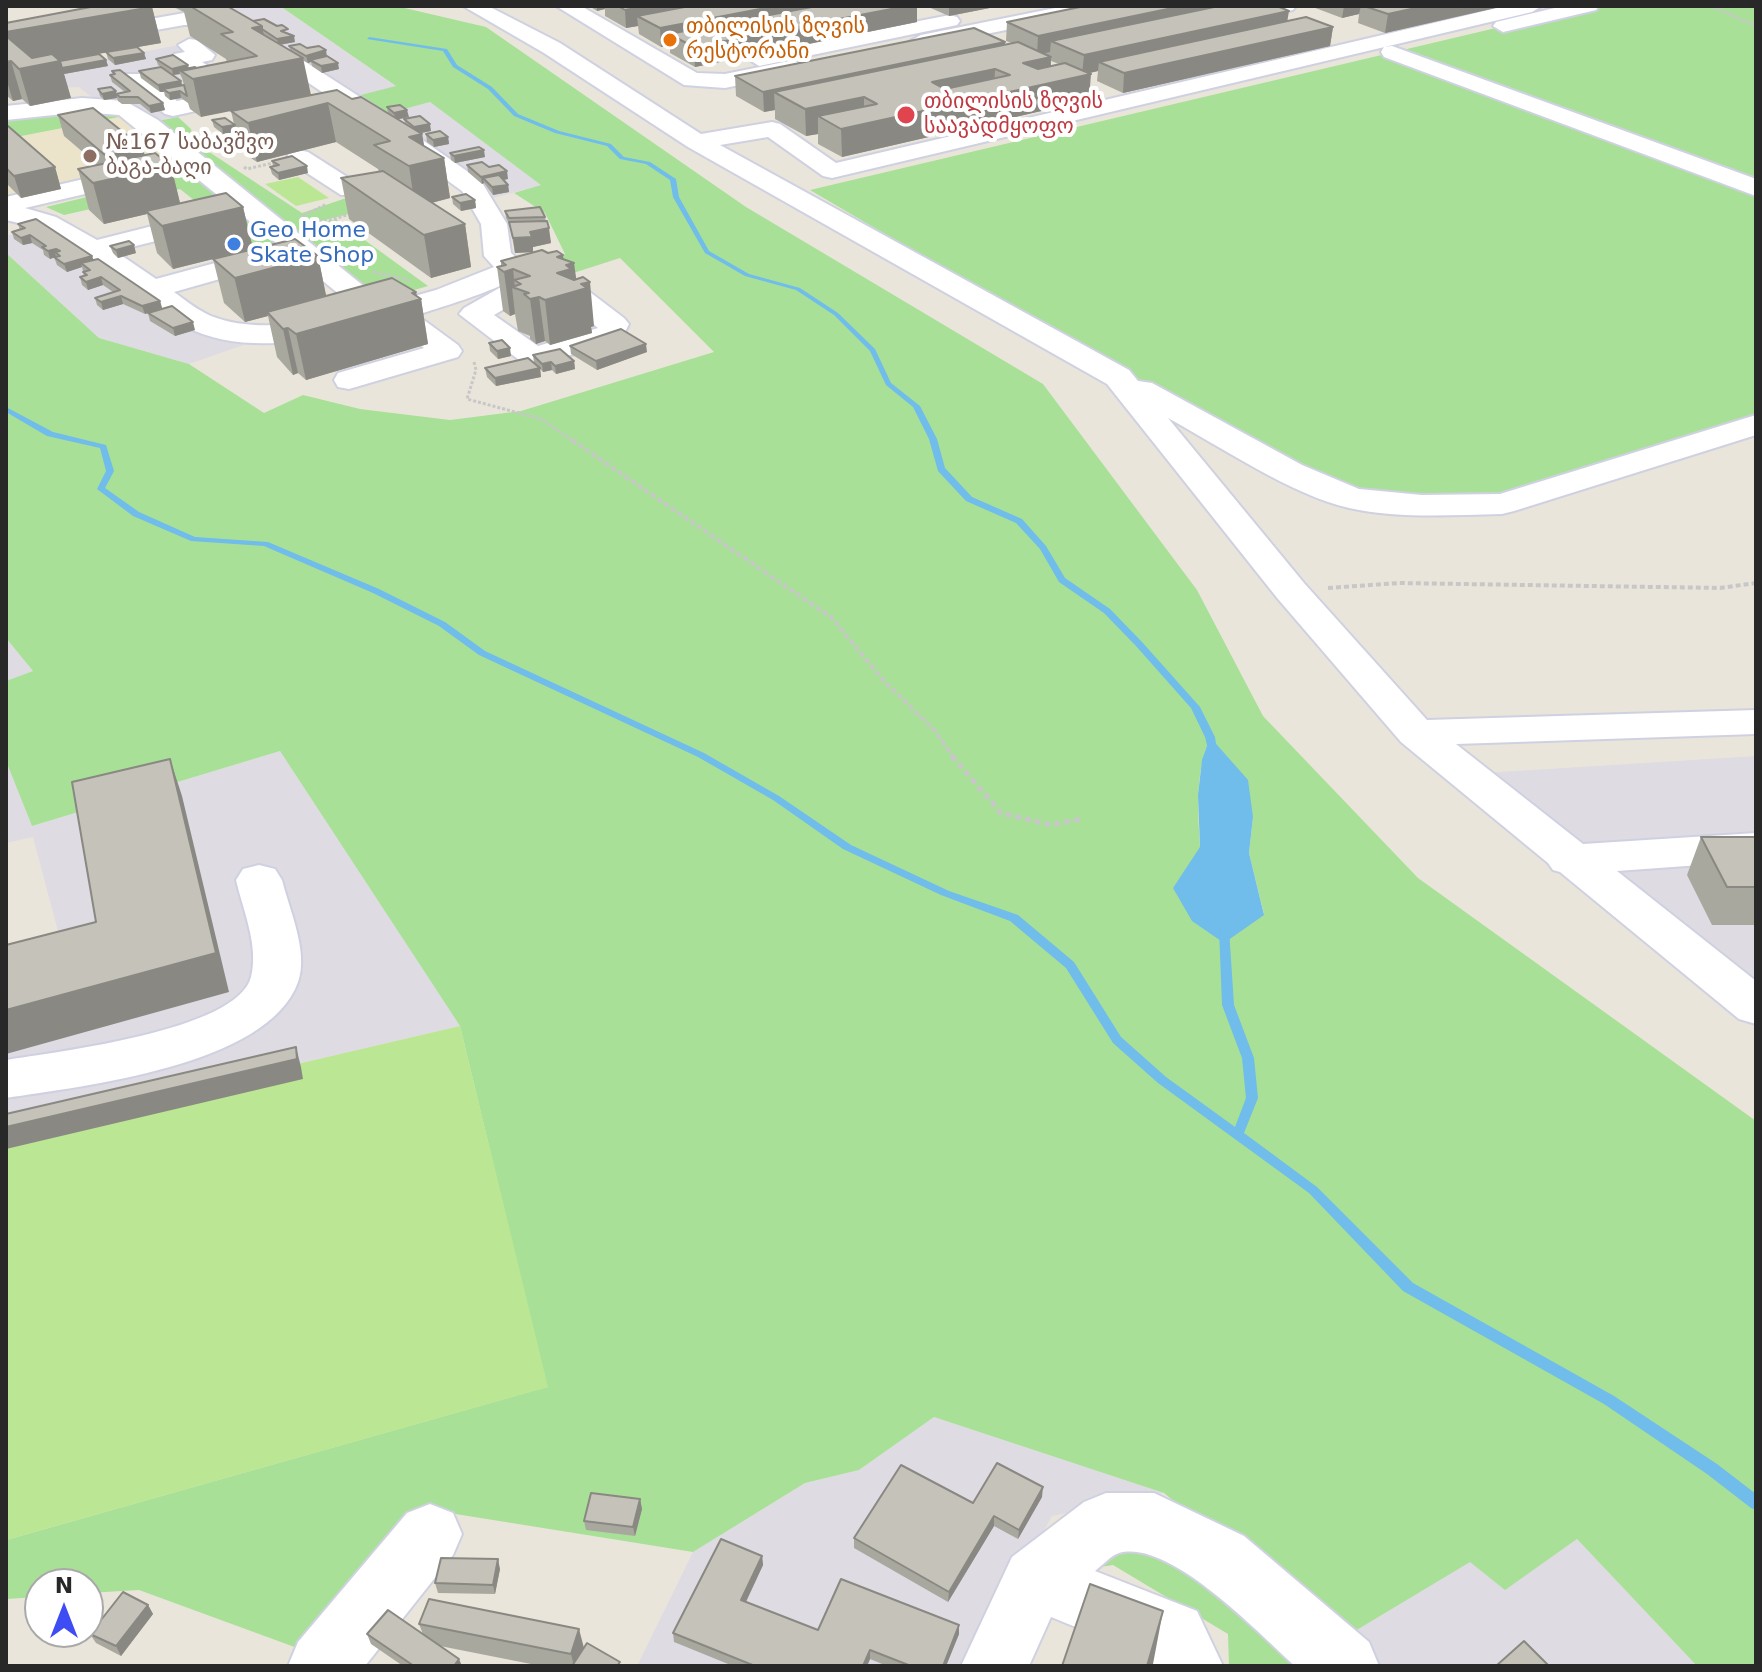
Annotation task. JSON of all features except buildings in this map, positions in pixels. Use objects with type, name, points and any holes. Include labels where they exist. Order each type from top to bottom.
[{"type":"street","points":[[473,6],[552,48],[697,142],[789,195],[1290,472],[1353,499],[1422,505],[1502,504],[1756,425]]},
{"type":"street","points":[[520,6],[642,80]]},
{"type":"street","points":[[566,6],[587,18],[647,29]]},
{"type":"street","points":[[904,6],[980,41]]},
{"type":"street","points":[[687,77],[1023,6]]},
{"type":"street","points":[[789,195],[1384,47],[1532,6]]},
{"type":"street","points":[[697,142],[772,129],[832,171],[1115,104],[1589,6]]},
{"type":"street","points":[[1203,23],[1285,9]]},
{"type":"street","points":[[905,58],[1104,10]]},
{"type":"street","points":[[6,39],[160,13],[184,19],[225,21],[341,108]]},
{"type":"street","points":[[160,13],[174,42],[204,55],[182,59],[238,95],[173,109]]},
{"type":"street","points":[[6,51],[160,13]]},
{"type":"street","points":[[614,24],[651,55],[738,107],[785,111]]},
{"type":"street","points":[[1340,30],[1756,188]]},
{"type":"street","points":[[687,77],[725,81],[980,41]]},
{"type":"street","points":[[617,65],[680,48]]},
{"type":"street","points":[[704,118],[716,125],[738,107],[812,77]]},
{"type":"street","points":[[133,79],[198,128]]},
{"type":"street","points":[[1081,88],[1115,104]]},
{"type":"street","points":[[314,103],[369,113],[409,152],[472,186],[494,224],[484,245],[525,274],[564,286],[614,324],[611,334],[534,357],[474,314],[525,274]]},
{"type":"street","points":[[6,113],[82,105],[125,108],[327,270],[447,351],[349,380]]},
{"type":"street","points":[[8,205],[157,171],[126,142],[99,125],[68,132]]},
{"type":"street","points":[[126,142],[166,139]]},
{"type":"street","points":[[196,163],[230,156]]},
{"type":"street","points":[[299,157],[350,190],[377,187],[408,205]]},
{"type":"street","points":[[322,173],[352,165]]},
{"type":"street","points":[[8,205],[92,249],[200,322],[234,335],[387,312],[525,274]]},
{"type":"street","points":[[92,249],[159,224],[197,232]]},
{"type":"street","points":[[151,289],[327,270]]},
{"type":"street","points":[[1118,377],[1291,591],[1416,733],[1569,860],[1756,1007]]},
{"type":"street","points":[[1416,733],[1756,722]]},
{"type":"street","points":[[1569,860],[1756,847]]},
{"type":"street","points":[[6,1079],[106,1062],[170,1047],[240,1022],[260,1006],[274,986],[278,963],[259,880]]},
{"type":"street","points":[[995,1666],[1035,1579],[1106,1523],[1154,1523],[1221,1558],[1345,1666]]},
{"type":"street","points":[[322,1666],[430,1534]]},
{"type":"street","points":[[1035,1579],[1173,1634],[1189,1666]]},
{"type":"path","points":[[1710,6],[1756,26]]},
{"type":"path","points":[[260,216],[313,222],[408,205]]},
{"type":"path","points":[[474,314],[457,327],[472,353],[476,370],[467,399],[541,419],[832,618],[883,680],[935,731],[965,774],[1001,813],[1051,825],[1081,819]]},
{"type":"path","points":[[1291,591],[1399,583],[1720,588],[1756,583]]},
{"type":"shaded area","points":[[170,6],[280,6],[397,87],[353,97]]},
{"type":"shaded area","points":[[179,45],[232,95],[169,110],[178,117],[158,121],[142,111],[100,104],[79,87],[61,88],[37,72]]},
{"type":"shaded area","points":[[430,102],[542,185],[493,198],[458,168],[382,115]]},
{"type":"shaded area","name":"№167 საბავშვო ბაგა-ბაღი","points":[[119,117],[137,125],[193,171],[32,209],[6,206],[6,139]]},
{"type":"shaded area","points":[[40,226],[198,327],[249,343],[189,364],[99,338],[6,253],[6,236]]},
{"type":"shaded area","points":[[6,638],[33,671],[6,681]]},
{"type":"shaded area","points":[[280,751],[460,1026],[6,1132],[6,961],[60,939],[33,837],[6,843],[6,761],[32,826]]},
{"type":"shaded area","points":[[1756,756],[1756,1015],[1468,774]]},
{"type":"shaded area","points":[[934,1417],[1164,1493],[1052,1516],[969,1666],[637,1666],[693,1552],[805,1483],[859,1470]]},
{"type":"shaded area","points":[[1577,1539],[1697,1666],[1374,1666],[1340,1640],[1470,1561],[1505,1589]]},
{"type":"green space","points":[[280,6],[396,6],[486,27],[746,207],[1043,384],[1197,590],[1263,716],[1418,878],[1756,1121],[1756,1666],[1697,1666],[1577,1539],[1505,1590],[1470,1562],[1340,1640],[1164,1493],[934,1417],[859,1470],[805,1483],[693,1552],[418,1508],[300,1649],[139,1590],[104,1592],[104,1568],[24,1568],[24,1598],[6,1599],[6,1540],[547,1387],[460,1026],[280,751],[32,826],[6,761],[6,681],[33,671],[6,638],[6,253],[99,338],[189,364],[264,413],[303,395],[360,409],[450,420],[521,411],[714,352],[620,258],[564,276],[543,260],[565,254],[545,213],[514,193],[541,185],[430,102],[382,115],[353,97],[396,86]],"holes":[[[1210,738],[1253,817],[1249,853],[1264,914],[1200,847],[1200,778]]]},
{"type":"green space","points":[[1589,6],[1756,6],[1756,425],[1502,504],[1422,505],[1290,472],[810,190]]},
{"type":"green space","points":[[94,108],[119,117],[6,139],[6,118]]},
{"type":"green space","points":[[178,117],[191,129],[194,142],[302,213],[358,194],[349,214],[317,222],[337,220],[428,286],[376,301],[180,144],[171,130],[158,121]]},
{"type":"green space","points":[[193,171],[301,262],[279,268],[180,189],[64,215],[46,207]]},
{"type":"green space","points":[[298,177],[329,198],[296,206],[265,184]]},
{"type":"green space","points":[[460,1026],[548,1387],[6,1540],[6,1132]]},
{"type":"green space","points":[[1134,1534],[1318,1666],[1229,1666],[1228,1634],[1113,1565],[1081,1570]]},
{"type":"water","points":[[1210,737],[1248,780],[1253,817],[1249,853],[1264,915],[1224,943],[1192,921],[1173,888],[1200,847],[1198,795],[1202,760]]},
{"type":"waterway","points":[[369,38],[445,50],[455,66],[490,88],[516,115],[557,132],[609,145],[622,158],[648,163],[673,179],[676,197],[707,252],[747,275],[798,289],[836,314],[873,350],[888,384],[916,406],[933,439],[941,469],[969,499],[1019,521],[1043,548],[1062,580],[1107,611],[1139,644],[1195,707],[1210,737],[1212,751]]},
{"type":"waterway","points":[[6,409],[50,434],[103,447],[110,471],[101,489],[136,514],[194,539],[265,544],[376,591],[442,624],[482,653],[701,755],[776,798],[847,847],[945,893],[1014,918],[1070,965],[1117,1040],[1162,1080],[1313,1190],[1408,1287],[1609,1400],[1712,1469],[1756,1503]]},
{"type":"waterway","points":[[1224,929],[1228,1005],[1248,1058],[1252,1098],[1238,1133]]},
{"type":"place","name":"თბილისის ზღვის რესტორანი","points":[[670,40]]},
{"type":"place","name":"თბილისის ზღვის საავადმყოფო","points":[[906,115]]},
{"type":"place","name":"№167 საბავშვო ბაგა-ბაღი","points":[[90,156]]},
{"type":"place","name":"Geo Home Skate Shop","points":[[234,244]]}]
